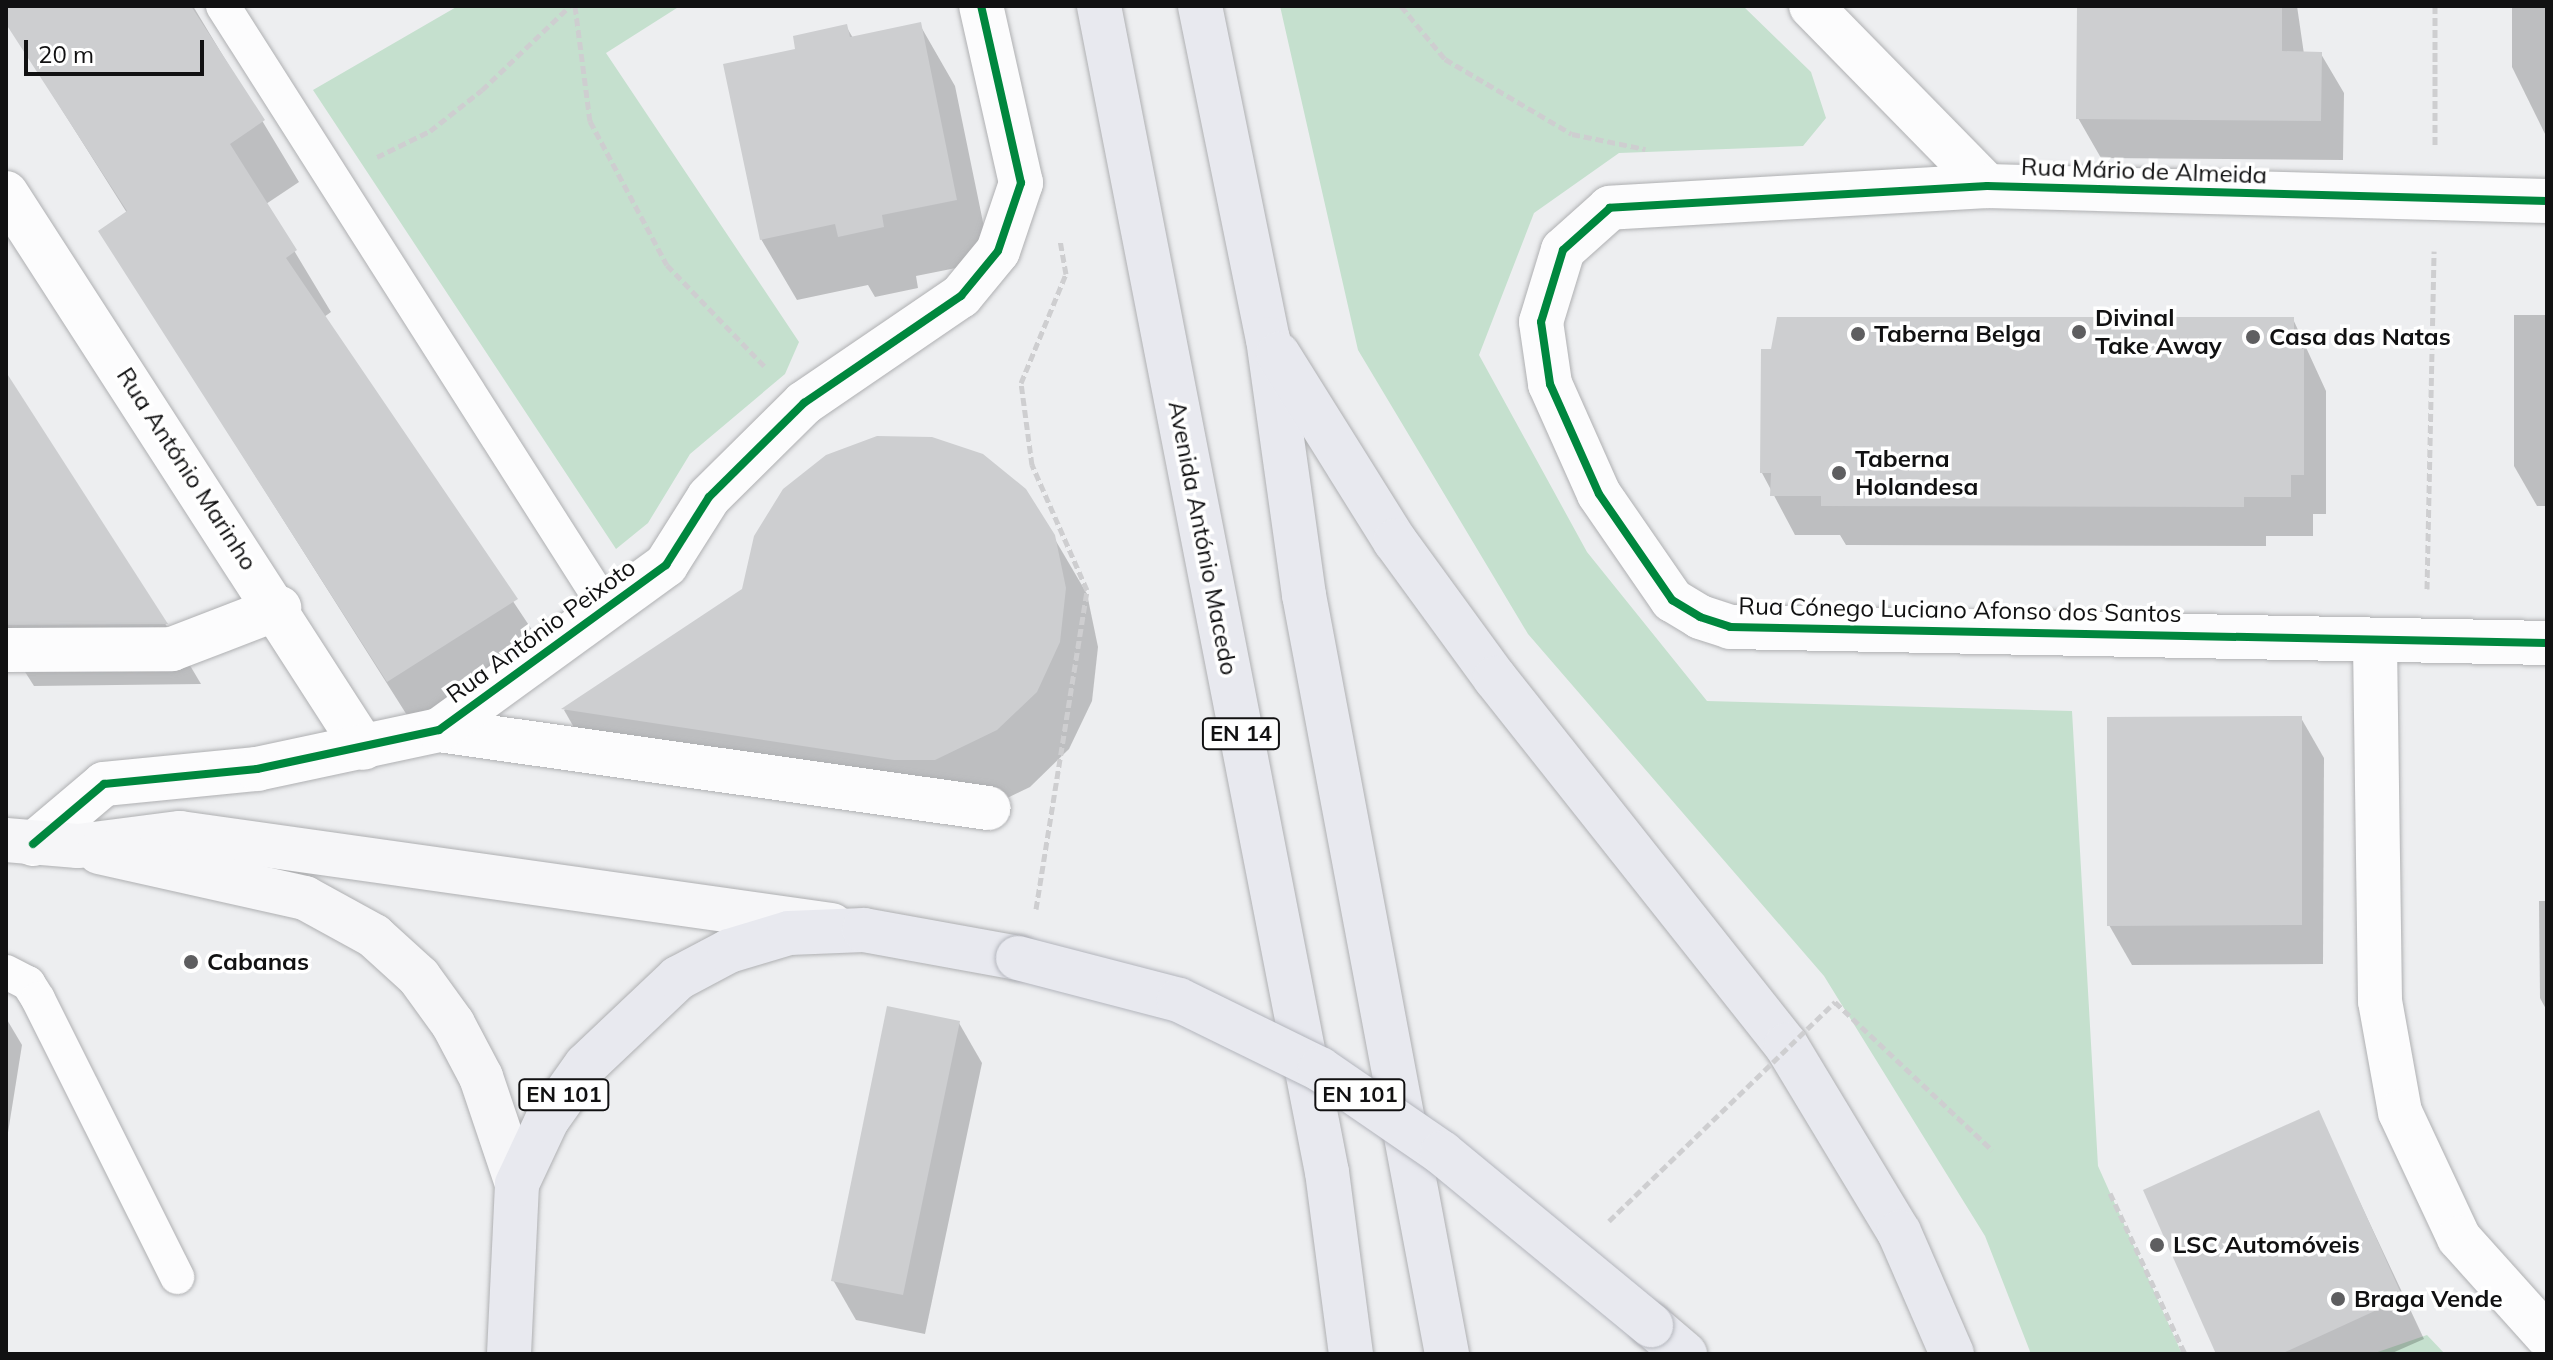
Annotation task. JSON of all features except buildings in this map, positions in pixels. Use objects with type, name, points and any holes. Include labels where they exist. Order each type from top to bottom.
[{"type":"highway","name":"Avenida António Macedo","points":[[1099,6],[1327,1172],[1351,1354]]},
{"type":"highway","points":[[1200,6],[1268,339],[1304,595],[1447,1354]]},
{"type":"highway","points":[[1268,339],[1395,541],[1486,666],[1786,1045],[1899,1232],[1952,1354]]},
{"type":"highway","name":"EN 101","points":[[509,1354],[517,1184],[547,1120],[586,1065],[678,978],[729,951],[789,933],[864,930],[1018,958],[1179,1000],[1320,1069],[1454,1162],[1685,1354]]},
{"type":"street","name":"Rua António Peixoto","points":[[19,842],[104,784],[257,769],[439,730],[608,611],[666,565],[709,497],[804,403],[961,296],[998,251],[1021,183],[981,6]]},
{"type":"street","points":[[1811,6],[1987,186]]},
{"type":"street","name":"Rua Mário de Almeida","points":[[1740,200],[1987,186],[2435,201],[2547,201]]},
{"type":"street","name":"Rua António Marinho","points":[[6,193],[279,608],[364,748]]},
{"type":"street","name":"Rua Cónego Luciano Afonso dos Santos","points":[[1740,200],[1610,208],[1588,221],[1563,250],[1541,322],[1550,384],[1576,449],[1621,530],[1672,600],[1730,627],[2375,643],[2547,643]]},
{"type":"street","points":[[6,650],[172,649],[279,608]]},
{"type":"street","points":[[2375,643],[2380,1001],[2400,1112],[2459,1238],[2547,1336]]},
{"type":"street","points":[[439,730],[988,808]]},
{"type":"street","points":[[78,846],[180,833],[864,930]]},
{"type":"street","points":[[19,842],[78,846],[305,898],[374,936],[419,977],[453,1024],[481,1077],[517,1184]]},
{"type":"lane","points":[[223,6],[608,611]]},
{"type":"lane","points":[[6,972],[28,983],[38,999],[177,1277]]},
{"type":"path","points":[[326,167],[386,155],[430,131],[572,6]]},
{"type":"path","points":[[572,6],[590,121],[667,265],[804,403]]},
{"type":"path","points":[[1401,6],[1445,59],[1559,127],[1649,150]]},
{"type":"path","points":[[2426,643],[2435,201],[2435,6]]},
{"type":"path","points":[[1035,913],[1087,590],[1032,465],[1021,383],[1066,274],[1058,229]]},
{"type":"path","points":[[1606,1223],[1835,1002],[1992,1150]]},
{"type":"path","points":[[2110,1193],[2185,1354]]},
{"type":"green space","points":[[458,6],[680,6],[606,53],[799,342],[785,374],[690,454],[648,523],[616,549],[313,90]]},
{"type":"green space","points":[[1280,6],[1743,6],[1811,72],[1826,118],[1803,146],[1619,153],[1534,213],[1479,355],[1587,552],[1707,701],[2072,711],[2098,1166],[2182,1354],[2031,1354],[1985,1236],[1824,976],[1528,634],[1358,350]]},
{"type":"green space","points":[[2427,1335],[2445,1354],[2372,1354]]},
{"type":"cycle path","points":[[33,844],[104,784],[257,769],[439,730],[666,565],[709,497],[804,403],[961,296],[998,251],[1021,183],[981,6]]},
{"type":"cycle path","points":[[2547,201],[1987,186],[1610,208],[1563,250],[1541,322],[1550,384],[1599,494],[1672,600],[1700,617],[1730,627],[2547,643]]},
{"type":"place","name":"Divinal Take Away","points":[[2079,332]]},
{"type":"place","name":"Taberna Belga","points":[[1858,334]]},
{"type":"place","name":"Casa das Natas","points":[[2253,337]]},
{"type":"place","name":"Taberna Holandesa","points":[[1839,473]]},
{"type":"place","name":"Cabanas","points":[[191,962]]},
{"type":"place","name":"LSC Automóveis","points":[[2157,1245]]},
{"type":"place","name":"Braga Vende","points":[[2338,1299]]}]
